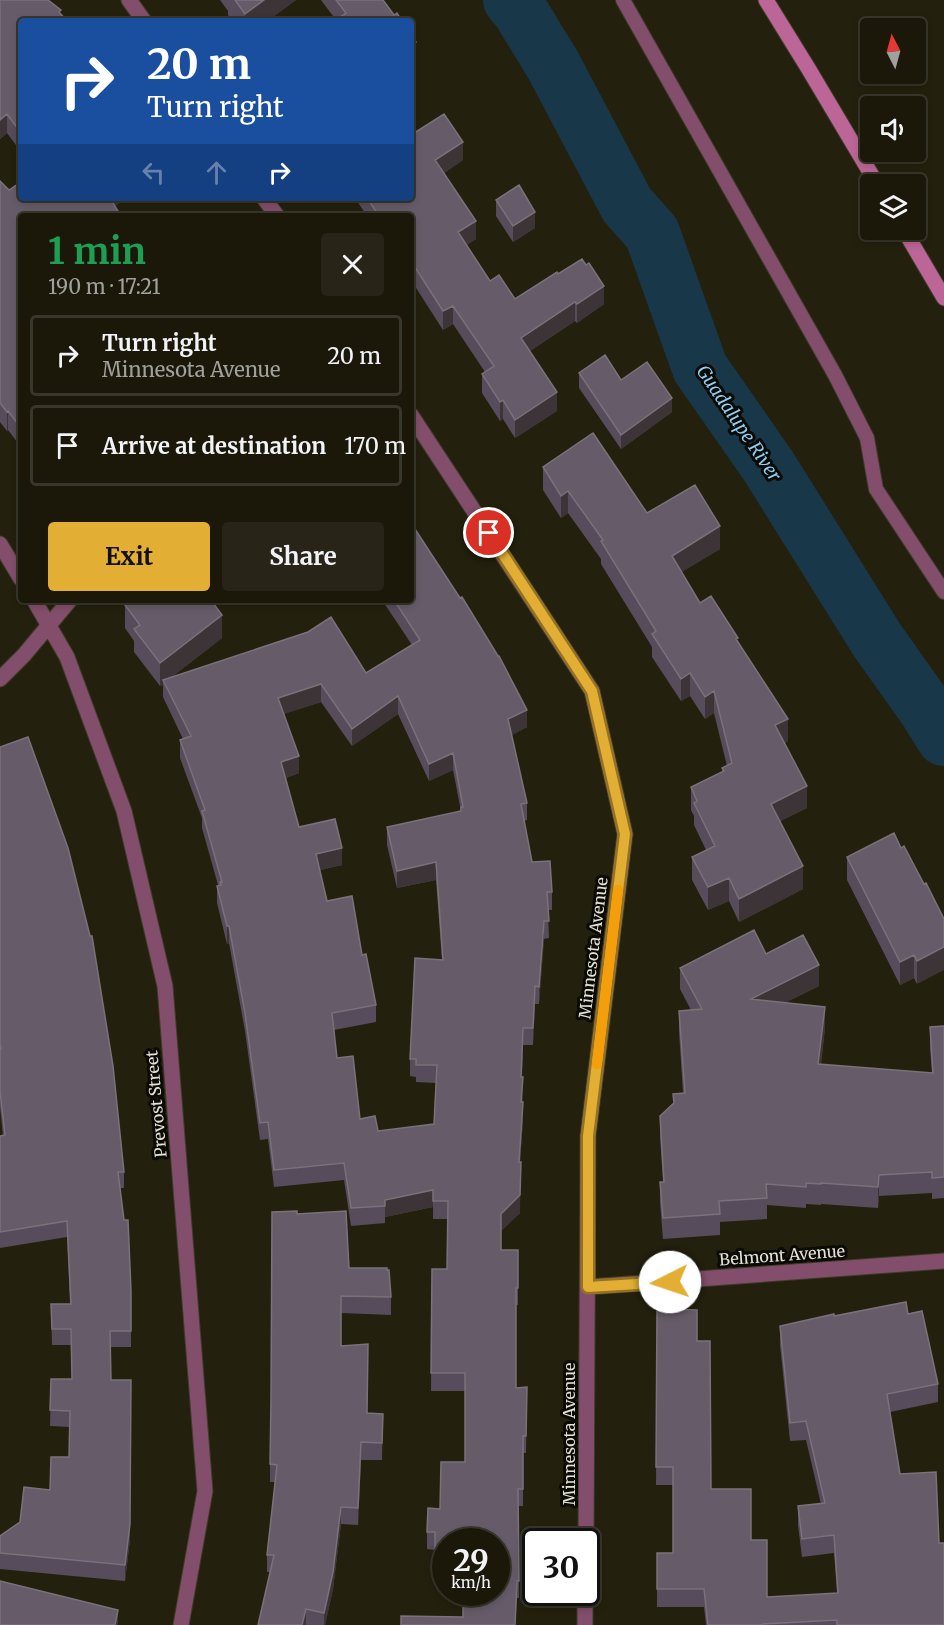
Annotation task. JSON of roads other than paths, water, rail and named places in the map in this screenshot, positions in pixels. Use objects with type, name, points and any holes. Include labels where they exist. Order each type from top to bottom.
[{"type":"main road","points":[[766,0],[871,174]]},
{"type":"main road","points":[[910,240],[944,298]]},
{"type":"street","points":[[129,0],[142,18]]},
{"type":"street","name":"Minnesota Avenue","points":[[414,420],[592,691],[625,834],[588,1136],[586,1528]]},
{"type":"street","points":[[0,544],[18,574]]},
{"type":"street","name":"Prevost Street","points":[[36,603],[67,657],[124,811],[165,986],[205,1491],[181,1625]]},
{"type":"street","points":[[0,679],[24,655],[68,603]]},
{"type":"street","name":"Belmont Avenue","points":[[588,1287],[944,1261]]},
{"type":"street","points":[[585,1606],[585,1625]]},
{"type":"lane","points":[[623,0],[836,375],[867,438],[876,489],[944,592]]},
{"type":"waterway","name":"Guadalupe River","points":[[511,0],[553,65],[627,205],[652,233],[700,368],[769,467],[877,640],[944,738]]}]
